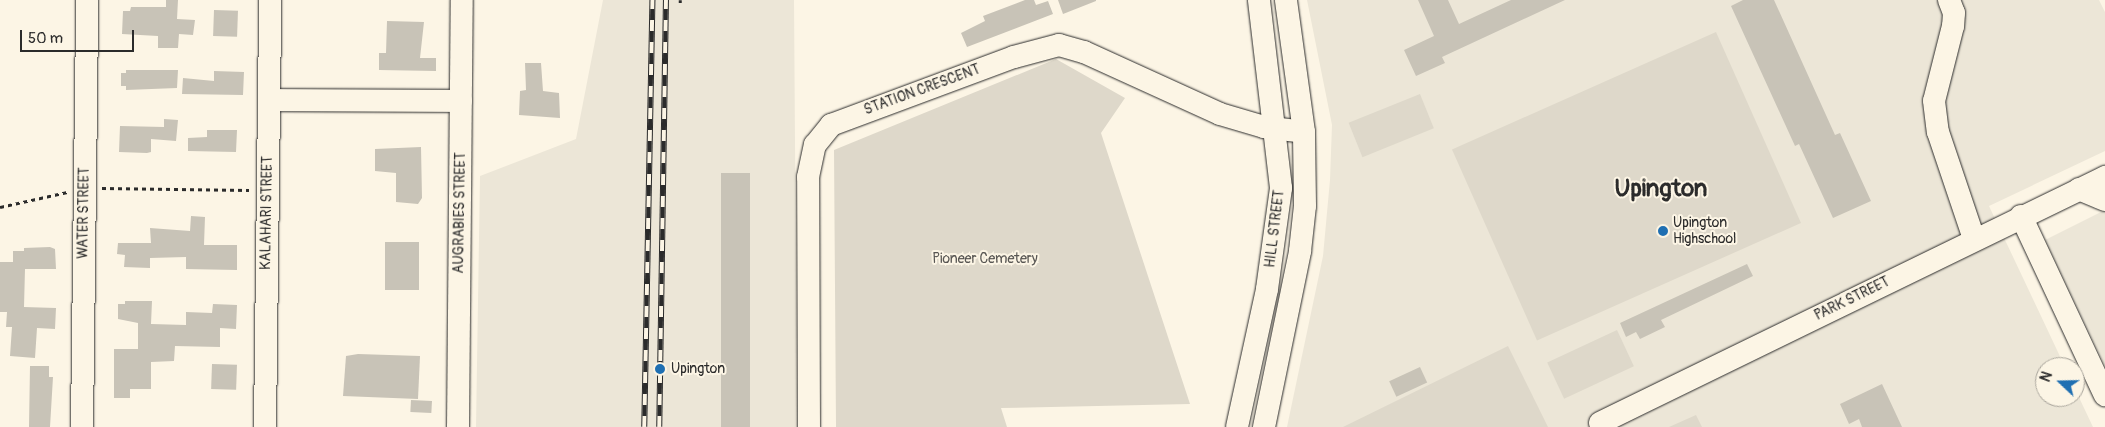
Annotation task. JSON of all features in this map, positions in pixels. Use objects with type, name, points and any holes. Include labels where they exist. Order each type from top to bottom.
[{"type":"street","name":"WATER STREET","points":[[82,427],[87,0]]},
{"type":"street","name":"KALAHARI STREET","points":[[265,427],[270,0]]},
{"type":"street","name":"AUGRABIES STREET","points":[[458,427],[462,0]]},
{"type":"street","name":"HILL STREET","points":[[1237,427],[1277,230],[1281,188],[1276,129],[1259,0]]},
{"type":"street","name":"HILL STREET","points":[[1264,427],[1304,224],[1304,132],[1286,0]]},
{"type":"street","points":[[1950,0],[1954,13],[1953,26],[1934,100],[1938,132],[1974,240]]},
{"type":"street","name":"STATION CRESCENT","points":[[808,427],[808,178],[815,145],[831,125],[1014,56],[1059,45],[1078,50],[1209,110],[1276,129],[1304,132]]},
{"type":"street","points":[[269,100],[461,101]]},
{"type":"street","name":"PARK STREET","points":[[1600,423],[2021,216],[2105,177]]},
{"type":"street","points":[[2079,189],[2105,200]]},
{"type":"street","points":[[2021,216],[2105,395]]},
{"type":"path","points":[[0,207],[84,188],[267,190]]},
{"type":"shaded area","points":[[603,0],[794,0],[797,427],[476,427],[480,176],[576,139]]},
{"type":"shaded area","name":"Upington Highschool","points":[[1307,0],[2099,0],[2105,12],[2105,151],[1989,206],[2060,357],[2035,357],[2035,407],[2084,407],[2093,427],[1287,427],[1323,256],[1330,180],[1332,125]]},
{"type":"shaded area","points":[[2105,210],[2105,366],[2045,240]]},
{"type":"green space","points":[[1716,32],[1801,223],[1537,340],[1452,150]]},
{"type":"green space","name":"Pioneer Cemetery","points":[[1056,59],[1125,98],[1101,133],[1190,404],[1001,408],[1007,427],[836,427],[834,150]]},
{"type":"green space","points":[[1420,94],[1434,128],[1362,157],[1349,123]]},
{"type":"green space","points":[[1617,330],[1634,366],[1564,399],[1547,363]]},
{"type":"green space","points":[[1508,346],[1548,427],[1343,427]]},
{"type":"green space","points":[[1696,415],[1702,427],[1669,427]]},
{"type":"building","points":[[166,0],[178,0],[177,19],[195,20],[193,35],[179,34],[178,48],[158,48],[158,36],[122,34],[123,11],[130,11],[131,7],[166,7]]},
{"type":"building","points":[[1025,0],[1034,0],[1036,5],[1048,1],[1053,14],[967,47],[961,33],[985,21],[983,16]]},
{"type":"building","points":[[1058,0],[1096,0],[1096,1],[1063,14]]},
{"type":"building","points":[[1418,0],[1448,0],[1459,24],[1511,0],[1565,0],[1442,57],[1445,63],[1416,76],[1404,50],[1434,36]]},
{"type":"building","points":[[1743,0],[1774,0],[1835,135],[1840,133],[1871,201],[1833,218],[1799,144],[1795,146],[1731,6]]},
{"type":"building","points":[[214,10],[238,11],[237,37],[213,36]]},
{"type":"building","points":[[387,21],[424,22],[420,58],[436,58],[436,71],[379,70],[379,53],[386,53]]},
{"type":"building","points":[[525,63],[541,63],[543,91],[559,93],[560,118],[519,115],[520,91],[526,90]]},
{"type":"building","points":[[126,70],[178,70],[177,88],[126,90],[126,86],[121,86],[121,73],[126,73]]},
{"type":"building","points":[[214,71],[244,72],[243,95],[182,94],[183,78],[214,81]]},
{"type":"building","points":[[164,119],[178,120],[176,141],[151,139],[151,152],[119,152],[120,126],[164,127]]},
{"type":"building","points":[[207,130],[237,130],[236,152],[188,151],[188,138],[207,137]]},
{"type":"building","points":[[421,147],[422,198],[418,204],[396,202],[396,173],[375,171],[375,149]]},
{"type":"building","points":[[721,173],[750,173],[750,427],[721,427]]},
{"type":"building","points":[[191,216],[205,217],[204,245],[237,245],[237,270],[186,269],[186,257],[150,258],[150,268],[124,267],[125,255],[117,254],[118,243],[151,243],[150,228],[190,231]]},
{"type":"building","points":[[385,242],[419,242],[419,290],[385,290]]},
{"type":"building","points":[[50,247],[55,249],[56,269],[25,269],[24,307],[56,308],[55,329],[37,328],[35,358],[10,356],[12,327],[6,327],[7,312],[0,312],[0,262],[13,262],[13,251],[24,251],[24,248]]},
{"type":"building","points":[[1747,264],[1753,276],[1661,320],[1665,327],[1640,339],[1636,332],[1626,337],[1620,323]]},
{"type":"building","points":[[125,301],[152,301],[151,324],[186,325],[186,312],[212,313],[213,304],[237,305],[236,329],[220,328],[220,347],[175,346],[174,361],[151,362],[151,389],[130,389],[130,398],[114,398],[114,349],[138,349],[138,323],[118,319],[118,304],[125,304]]},
{"type":"building","points":[[358,354],[420,356],[418,399],[343,396],[346,356]]},
{"type":"building","points":[[212,364],[237,365],[236,390],[211,389]]},
{"type":"building","points":[[30,366],[49,366],[49,377],[53,377],[50,427],[29,427]]},
{"type":"building","points":[[1420,367],[1427,382],[1396,397],[1389,381]]},
{"type":"building","points":[[1882,384],[1902,427],[1862,427],[1859,419],[1849,424],[1840,404]]},
{"type":"building","points":[[411,400],[432,401],[431,413],[410,412]]},
{"type":"railway","points":[[644,427],[652,0]]},
{"type":"railway","points":[[659,427],[666,0]]},
{"type":"place","name":"Upington Highschool","points":[[1663,231]]},
{"type":"place","name":"Upington","points":[[660,369]]},
{"type":"district","name":"Upington","points":[[1661,189]]}]
